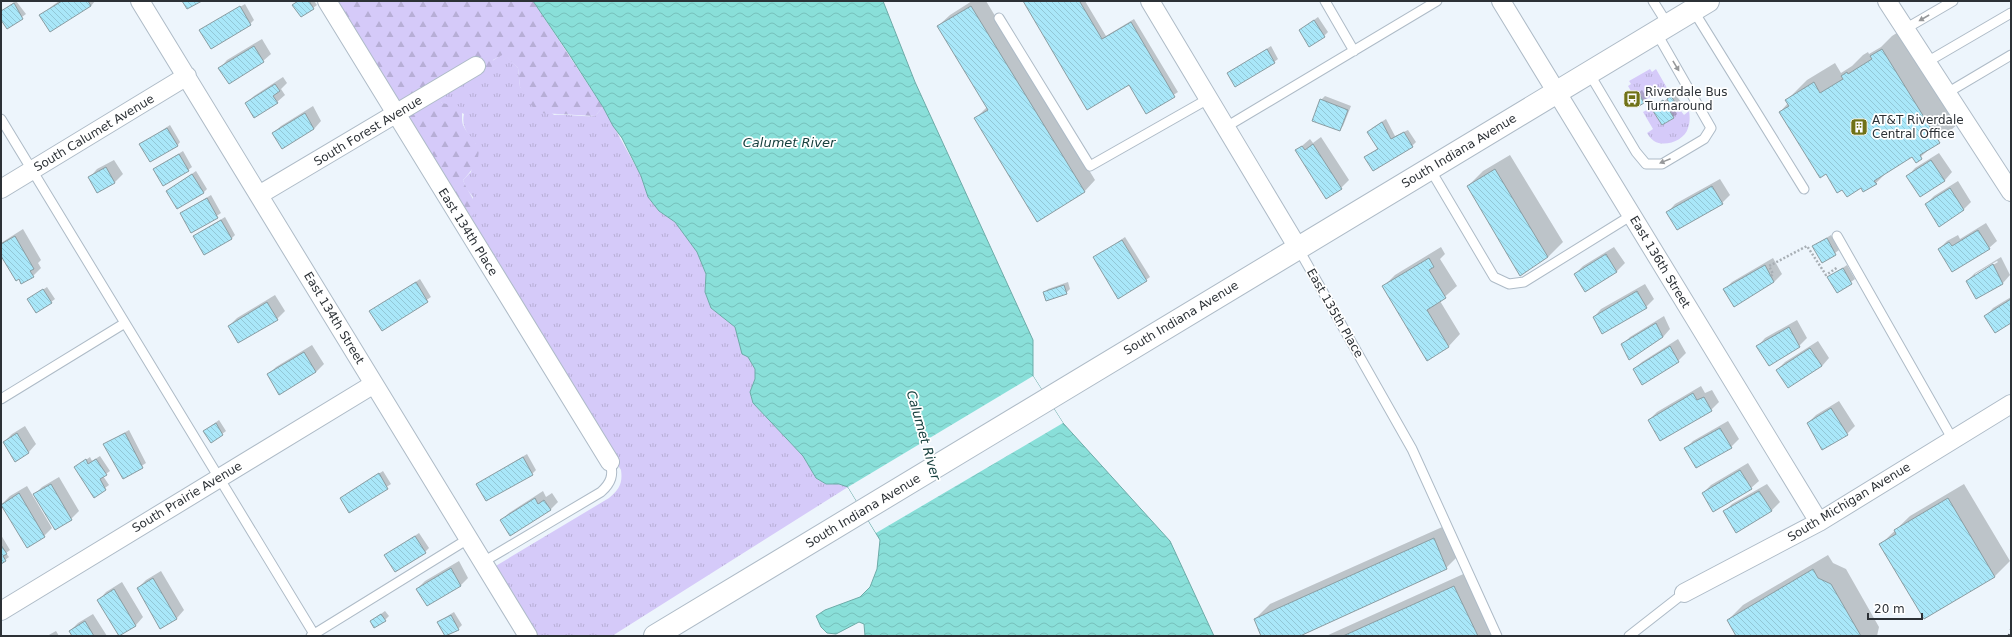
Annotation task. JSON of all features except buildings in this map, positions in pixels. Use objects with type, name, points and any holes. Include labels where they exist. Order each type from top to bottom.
[{"type":"main road","name":"South Indiana Avenue","points":[[655,636],[1700,6]]},
{"type":"street","name":"East 134th Street","points":[[140,1],[528,636]]},
{"type":"street","name":"East 134th Place","points":[[327,1],[610,462]]},
{"type":"street","name":"East 135th Place","points":[[1150,1],[1298,248]]},
{"type":"street","name":"East 136th Street","points":[[1501,1],[1819,522]]},
{"type":"street","points":[[1887,1],[2011,192]]},
{"type":"street","name":"South Forest Avenue","points":[[259,195],[476,66]]},
{"type":"street","name":"South Calumet Avenue","points":[[1,189],[187,76]]},
{"type":"street","name":"South Prairie Avenue","points":[[1,611],[374,384]]},
{"type":"street","name":"South Michigan Avenue","points":[[1684,593],[1819,522],[2011,404]]},
{"type":"lane","points":[[1324,1],[1354,51]]},
{"type":"lane","points":[[1226,127],[1437,1]]},
{"type":"lane","points":[[1589,72],[1636,152],[1646,164],[1662,164],[1704,139],[1711,128],[1662,29],[1653,1]]},
{"type":"lane","points":[[1905,29],[1953,1]]},
{"type":"lane","points":[[1700,6],[1804,189]]},
{"type":"lane","points":[[1927,62],[2011,13]]},
{"type":"lane","points":[[999,18],[1090,166],[1208,98]]},
{"type":"lane","points":[[1947,93],[2011,55]]},
{"type":"lane","points":[[1,119],[219,478],[312,635],[468,539]]},
{"type":"lane","points":[[1429,168],[1494,277],[1509,284],[1524,282],[1632,215]]},
{"type":"lane","points":[[1837,236],[1953,440]]},
{"type":"lane","name":"East 135th Place","points":[[1298,248],[1412,450],[1497,636]]},
{"type":"lane","points":[[1,399],[125,323]]},
{"type":"lane","points":[[483,562],[601,492],[608,486],[612,476],[613,470],[610,462]]},
{"type":"lane","points":[[1629,636],[1684,593]]},
{"type":"path","points":[[1771,276],[1773,274],[1769,266],[1807,246],[1826,275],[1838,267]]},
{"type":"green space","points":[[332,1],[533,1],[603,107],[595,116],[540,113],[532,106],[520,87],[518,68],[504,54],[493,60],[491,71],[477,76],[439,98],[442,103],[461,107],[463,125],[478,147],[478,158],[470,172],[463,180],[475,206],[475,211],[467,220]]},
{"type":"green space","points":[[504,53],[518,68],[520,87],[554,115],[595,116],[603,107],[641,176],[648,197],[659,211],[675,222],[697,252],[706,274],[705,292],[711,308],[735,327],[739,342],[755,369],[755,379],[750,392],[753,403],[803,456],[816,478],[826,484],[839,484],[848,487],[612,636],[537,636],[494,567],[609,498],[620,486],[621,482],[621,470],[467,220],[473,197],[466,188],[463,180],[471,172],[476,144],[464,127],[464,114],[442,103],[438,98]]},
{"type":"green space","points":[[1650,69],[1652,72],[1656,69],[1667,88],[1643,101],[1639,93],[1634,96],[1628,86],[1631,84],[1629,81]]},
{"type":"green space","points":[[1668,107],[1678,107],[1684,115],[1689,111],[1690,120],[1688,128],[1683,136],[1674,142],[1664,144],[1658,143],[1647,133],[1653,129],[1643,112],[1651,108],[1662,125],[1674,118]]},
{"type":"water","name":"Calumet River","points":[[533,1],[883,1],[915,82],[1033,340],[1033,376],[1063,423],[1170,541],[1214,636],[865,636],[864,624],[859,622],[836,634],[827,633],[821,627],[816,616],[825,610],[860,597],[870,587],[877,569],[880,540],[848,487],[839,484],[826,484],[816,478],[803,456],[753,403],[750,392],[755,379],[755,369],[748,357],[742,354],[735,327],[711,308],[705,292],[706,274],[697,252],[675,222],[659,211],[648,197],[641,176],[622,138],[613,126],[603,107],[569,54]]},
{"type":"pier","points":[[1033,376],[1063,423],[876,533],[848,487]]},
{"type":"railway","points":[[2009,636],[2011,630]]},
{"type":"place","name":"Riverdale Bus Turnaround","points":[[1632,99]]},
{"type":"place","name":"AT&T Riverdale Central Office","points":[[1859,127]]}]
